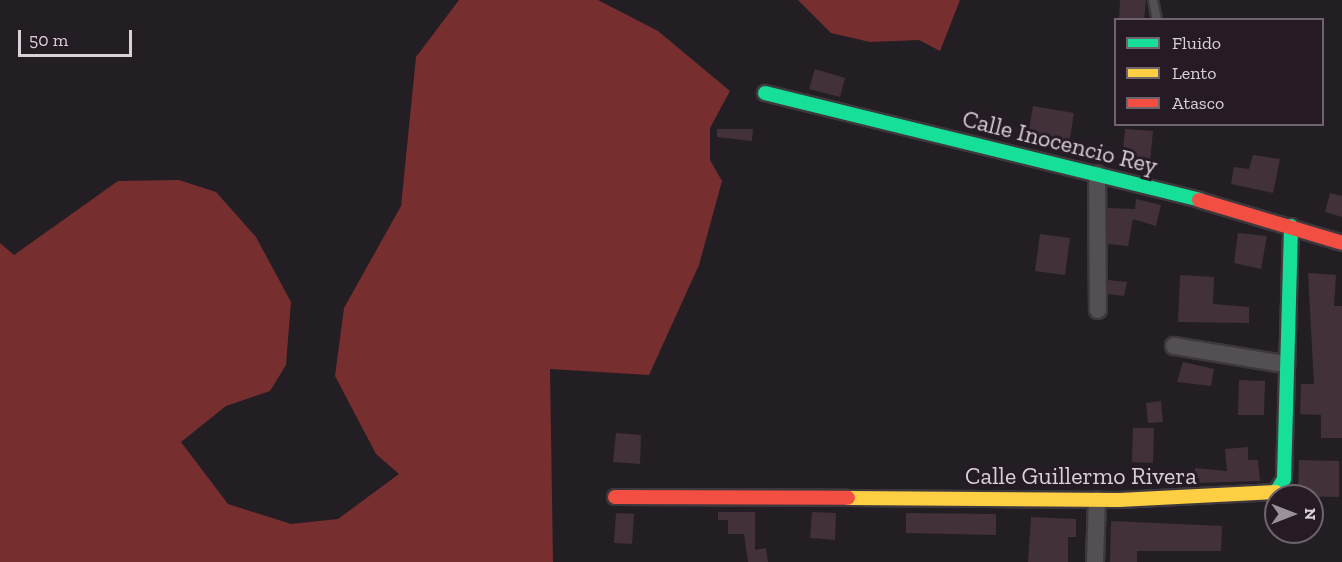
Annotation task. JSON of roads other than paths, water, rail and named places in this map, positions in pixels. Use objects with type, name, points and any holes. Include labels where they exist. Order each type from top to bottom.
[{"type":"street","name":"Calle Inocencio Rey","points":[[765,93],[1097,174],[1291,226],[1342,243]]},
{"type":"street","points":[[1097,174],[1098,310]]},
{"type":"street","name":"Calle Guillermo Rivera","points":[[615,497],[1097,500],[1275,495],[1284,479],[1284,364],[1291,226]]},
{"type":"street","points":[[1174,346],[1284,364]]},
{"type":"street","points":[[1095,562],[1097,500]]},
{"type":"lane","points":[[1153,0],[1157,18]]}]
